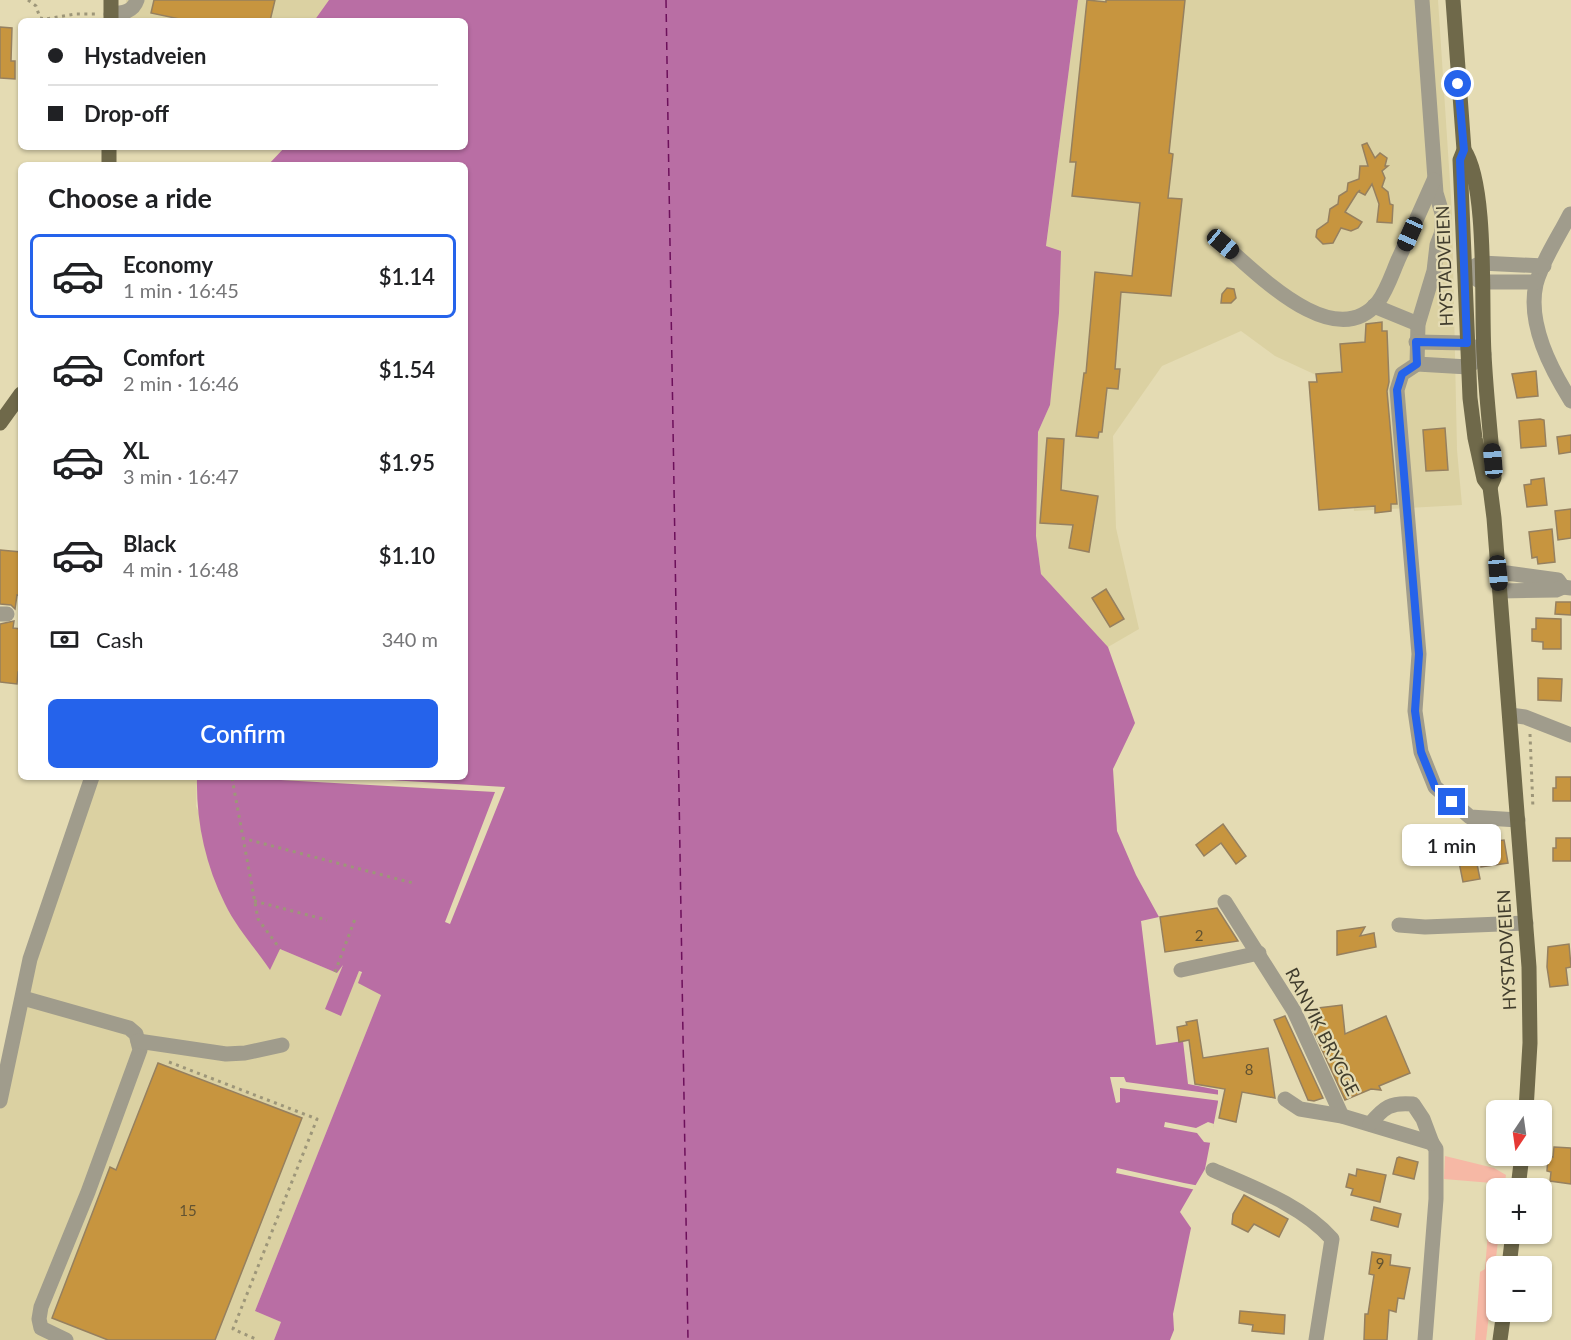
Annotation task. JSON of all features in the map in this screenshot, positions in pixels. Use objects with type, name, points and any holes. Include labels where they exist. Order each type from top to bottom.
[{"type":"main road","name":"HYSTADVEIEN","points":[[1453,0],[1464,150],[1460,160],[1468,367],[1475,438],[1485,479],[1490,487],[1526,923],[1530,1002],[1526,1100]]},
{"type":"main road","name":"HYSTADVEIEN","points":[[1464,150],[1471,160],[1480,215],[1484,354],[1494,478],[1490,487]]},
{"type":"main road","points":[[0,423],[18,398]]},
{"type":"main road","points":[[1500,1340],[1502,1322]]},
{"type":"street","points":[[111,12],[126,12],[134,7],[137,0]]},
{"type":"street","points":[[1417,364],[1418,324],[1434,271],[1437,245],[1442,232],[1442,213],[1436,185],[1422,0]]},
{"type":"street","points":[[1223,244],[1269,283],[1308,311],[1346,321],[1360,316],[1374,306],[1436,185]]},
{"type":"street","points":[[1570,214],[1536,282],[1534,295],[1536,320],[1549,357],[1571,401]]},
{"type":"street","points":[[1536,282],[1481,282],[1465,271],[1481,263],[1544,266]]},
{"type":"street","points":[[1374,306],[1418,324]]},
{"type":"street","points":[[1416,342],[1467,343],[1484,354],[1468,367],[1417,364],[1402,374],[1397,390],[1419,654],[1415,711],[1421,752],[1435,787],[1470,817],[1518,820]]},
{"type":"street","points":[[1498,573],[1558,580],[1567,587]]},
{"type":"street","points":[[1500,591],[1556,590],[1567,587]]},
{"type":"street","points":[[1510,716],[1525,717],[1571,735]]},
{"type":"street","points":[[0,1101],[30,959],[91,780]]},
{"type":"street","name":"RANVIK BRYGGE","points":[[1225,902],[1294,1011],[1342,1116],[1432,1143]]},
{"type":"street","points":[[1399,925],[1425,927],[1526,923]]},
{"type":"street","points":[[1181,970],[1258,953]]},
{"type":"street","points":[[23,998],[129,1028],[136,1034],[139,1046],[88,1192],[41,1307],[39,1319],[41,1328],[66,1340]]},
{"type":"street","points":[[139,1046],[226,1054],[245,1053],[282,1045]]},
{"type":"street","points":[[1285,1100],[1300,1109],[1342,1116]]},
{"type":"street","points":[[1370,1124],[1382,1110],[1397,1103],[1413,1104],[1424,1119],[1436,1149],[1436,1199],[1425,1340]]},
{"type":"street","points":[[1213,1170],[1272,1198],[1319,1224],[1332,1239],[1316,1340]]},
{"type":"path","points":[[28,0],[36,6],[40,18]]},
{"type":"path","points":[[51,18],[111,12]]},
{"type":"path","points":[[232,780],[258,919],[280,949]]},
{"type":"path","points":[[242,838],[413,883]]},
{"type":"path","points":[[254,901],[327,920]]},
{"type":"path","points":[[335,972],[356,919]]},
{"type":"path","points":[[139,1046],[317,1119],[233,1329],[258,1340]]},
{"type":"shaded area","points":[[126,0],[329,0],[316,18],[127,18]]},
{"type":"shaded area","points":[[329,0],[1078,0],[1046,246],[1061,251],[1059,313],[1050,405],[1038,432],[1036,536],[1041,574],[1108,647],[1135,723],[1113,769],[1117,831],[1136,875],[1159,917],[1141,921],[1156,1045],[1183,1041],[1188,1084],[1218,1090],[1218,1102],[1205,1169],[1180,1212],[1191,1228],[1173,1314],[1174,1330],[1170,1340],[274,1340],[281,1322],[255,1311],[381,995],[358,983],[362,972],[359,971],[341,1016],[325,1009],[343,965],[337,973],[280,949],[270,970],[240,929],[218,889],[203,842],[198,810],[197,780],[468,780],[468,162],[271,162],[282,150],[468,150],[468,18],[316,18]]},
{"type":"shaded area","points":[[1078,0],[1438,0],[1452,213],[1457,450],[1462,505],[1354,511],[1344,388],[1275,356],[1241,331],[1162,366],[1113,436],[1116,528],[1139,629],[1108,647],[1041,574],[1036,536],[1038,432],[1050,405],[1046,247]]},
{"type":"shaded area","points":[[91,780],[197,780],[196,806],[270,969],[280,949],[337,973],[341,964],[343,965],[326,1008],[341,1015],[359,971],[381,995],[255,1311],[281,1322],[274,1340],[0,1340],[0,1110],[30,959]]},
{"type":"shaded area","points":[[1445,1156],[1494,1168],[1506,1175],[1506,1178],[1486,1178],[1486,1182],[1444,1179]]},
{"type":"shaded area","points":[[1487,1244],[1498,1244],[1496,1256],[1486,1256]]},
{"type":"shaded area","points":[[1486,1257],[1486,1322],[1488,1322],[1486,1340],[1475,1340],[1480,1272],[1485,1269]]},
{"type":"pier","points":[[279,780],[390,780],[505,787],[450,924],[445,922],[495,792]]},
{"type":"pier","points":[[1110,1077],[1124,1077],[1126,1082],[1221,1095],[1221,1101],[1120,1088],[1120,1102],[1116,1103]]},
{"type":"pier","points":[[1165,1122],[1196,1128],[1208,1122],[1214,1124],[1212,1143],[1204,1142],[1197,1133],[1164,1127]]},
{"type":"pier","points":[[1117,1168],[1200,1186],[1196,1190],[1116,1173]]},
{"type":"building","points":[[154,0],[275,0],[271,18],[175,18],[151,13]]},
{"type":"building","points":[[1087,0],[1106,2],[1106,0],[1185,0],[1169,153],[1173,154],[1168,198],[1182,199],[1171,296],[1121,292],[1115,369],[1120,369],[1118,389],[1107,388],[1102,432],[1099,432],[1098,438],[1076,436],[1084,373],[1086,373],[1095,272],[1132,276],[1140,203],[1072,196],[1076,162],[1070,162]]},
{"type":"building","points":[[0,27],[12,28],[11,61],[15,61],[15,79],[0,78]]},
{"type":"building","points":[[1367,143],[1375,158],[1380,153],[1387,158],[1385,166],[1388,166],[1382,171],[1385,178],[1382,187],[1388,192],[1390,204],[1393,205],[1392,223],[1377,222],[1379,204],[1372,184],[1365,195],[1359,192],[1360,190],[1357,193],[1345,212],[1362,222],[1358,228],[1351,231],[1341,228],[1333,243],[1323,244],[1316,237],[1317,230],[1328,222],[1330,209],[1338,204],[1339,196],[1347,191],[1348,183],[1359,179],[1360,166],[1368,166],[1362,145]]},
{"type":"building","points":[[1227,288],[1234,289],[1236,298],[1231,303],[1221,303],[1222,294]]},
{"type":"building","points":[[1382,322],[1382,331],[1387,331],[1389,382],[1387,391],[1397,504],[1391,504],[1391,511],[1375,513],[1375,506],[1319,510],[1309,382],[1317,382],[1316,374],[1342,372],[1340,344],[1365,342],[1366,324]]},
{"type":"building","points":[[1536,371],[1538,396],[1517,398],[1512,374]]},
{"type":"building","points":[[1544,420],[1546,446],[1521,448],[1519,421]]},
{"type":"building","points":[[1445,428],[1448,470],[1426,471],[1423,430]]},
{"type":"building","points":[[1571,435],[1571,452],[1559,454],[1557,437]]},
{"type":"building","points":[[1047,438],[1064,439],[1061,490],[1098,496],[1089,552],[1069,548],[1073,525],[1040,523]]},
{"type":"building","points":[[1544,478],[1547,505],[1527,507],[1524,485],[1531,484],[1531,480]]},
{"type":"building","points":[[1571,509],[1571,538],[1558,540],[1555,511]]},
{"type":"building","points":[[1552,529],[1555,562],[1538,564],[1537,557],[1532,558],[1529,532]]},
{"type":"building","points":[[0,550],[18,552],[18,595],[15,609],[11,605],[0,604]]},
{"type":"building","points":[[1106,589],[1124,619],[1110,627],[1092,598]]},
{"type":"building","points":[[1556,602],[1571,602],[1571,615],[1555,614]]},
{"type":"building","points":[[1536,618],[1561,619],[1561,649],[1543,649],[1543,642],[1532,641],[1532,629],[1536,629]]},
{"type":"building","points":[[14,621],[13,628],[18,629],[17,684],[0,682],[0,624]]},
{"type":"building","points":[[1538,678],[1562,679],[1561,701],[1538,700]]},
{"type":"building","points":[[1556,777],[1571,777],[1571,801],[1553,801]]},
{"type":"building","points":[[1223,824],[1246,856],[1236,864],[1221,843],[1204,856],[1196,845]]},
{"type":"building","points":[[1556,838],[1571,838],[1571,861],[1553,861]]},
{"type":"building","points":[[1504,840],[1508,863],[1481,867],[1481,843]]},
{"type":"building","points":[[1476,859],[1480,879],[1463,882],[1459,862]]},
{"type":"building","points":[[1217,908],[1238,941],[1165,952],[1160,917]]},
{"type":"building","points":[[1365,927],[1360,936],[1374,933],[1376,947],[1337,955],[1337,931]]},
{"type":"building","points":[[1569,944],[1571,967],[1566,968],[1568,985],[1550,987],[1547,967],[1548,947]]},
{"type":"building","points":[[1342,1005],[1345,1034],[1386,1016],[1410,1073],[1379,1086],[1381,1090],[1371,1089],[1345,1100],[1312,1028],[1310,1009]]},
{"type":"building","points":[[1285,1016],[1323,1098],[1308,1100],[1274,1020]]},
{"type":"building","points":[[1197,1020],[1203,1058],[1268,1048],[1275,1098],[1242,1092],[1236,1122],[1219,1118],[1225,1089],[1195,1084],[1189,1040],[1179,1042],[1177,1027]]},
{"type":"building","points":[[158,1063],[302,1118],[215,1340],[108,1340],[52,1318],[110,1167],[116,1170]]},
{"type":"building","points":[[1554,1147],[1571,1148],[1571,1184],[1552,1181],[1551,1172],[1547,1171],[1547,1166],[1552,1166]]},
{"type":"building","points":[[1399,1157],[1418,1162],[1414,1179],[1393,1174]]},
{"type":"building","points":[[1357,1169],[1386,1175],[1380,1202],[1351,1195],[1353,1189],[1346,1187],[1349,1174],[1356,1176]]},
{"type":"building","points":[[1244,1195],[1288,1219],[1279,1237],[1254,1224],[1248,1232],[1232,1224],[1233,1214]]},
{"type":"building","points":[[1374,1207],[1401,1214],[1398,1227],[1371,1220]]},
{"type":"building","points":[[1372,1252],[1391,1255],[1390,1265],[1410,1268],[1404,1299],[1398,1298],[1396,1312],[1389,1310],[1387,1340],[1364,1340],[1365,1314],[1368,1314],[1374,1275],[1369,1274]]},
{"type":"building","points":[[1240,1311],[1285,1315],[1284,1334],[1252,1331],[1253,1325],[1239,1323]]},
{"type":"ferry route","points":[[666,0],[688,1340]]},
{"type":"route","points":[[1452,802],[1435,787],[1421,752],[1415,711],[1419,654],[1397,390],[1402,374],[1417,364],[1416,342],[1467,343],[1460,160],[1464,150],[1458,84]]}]
